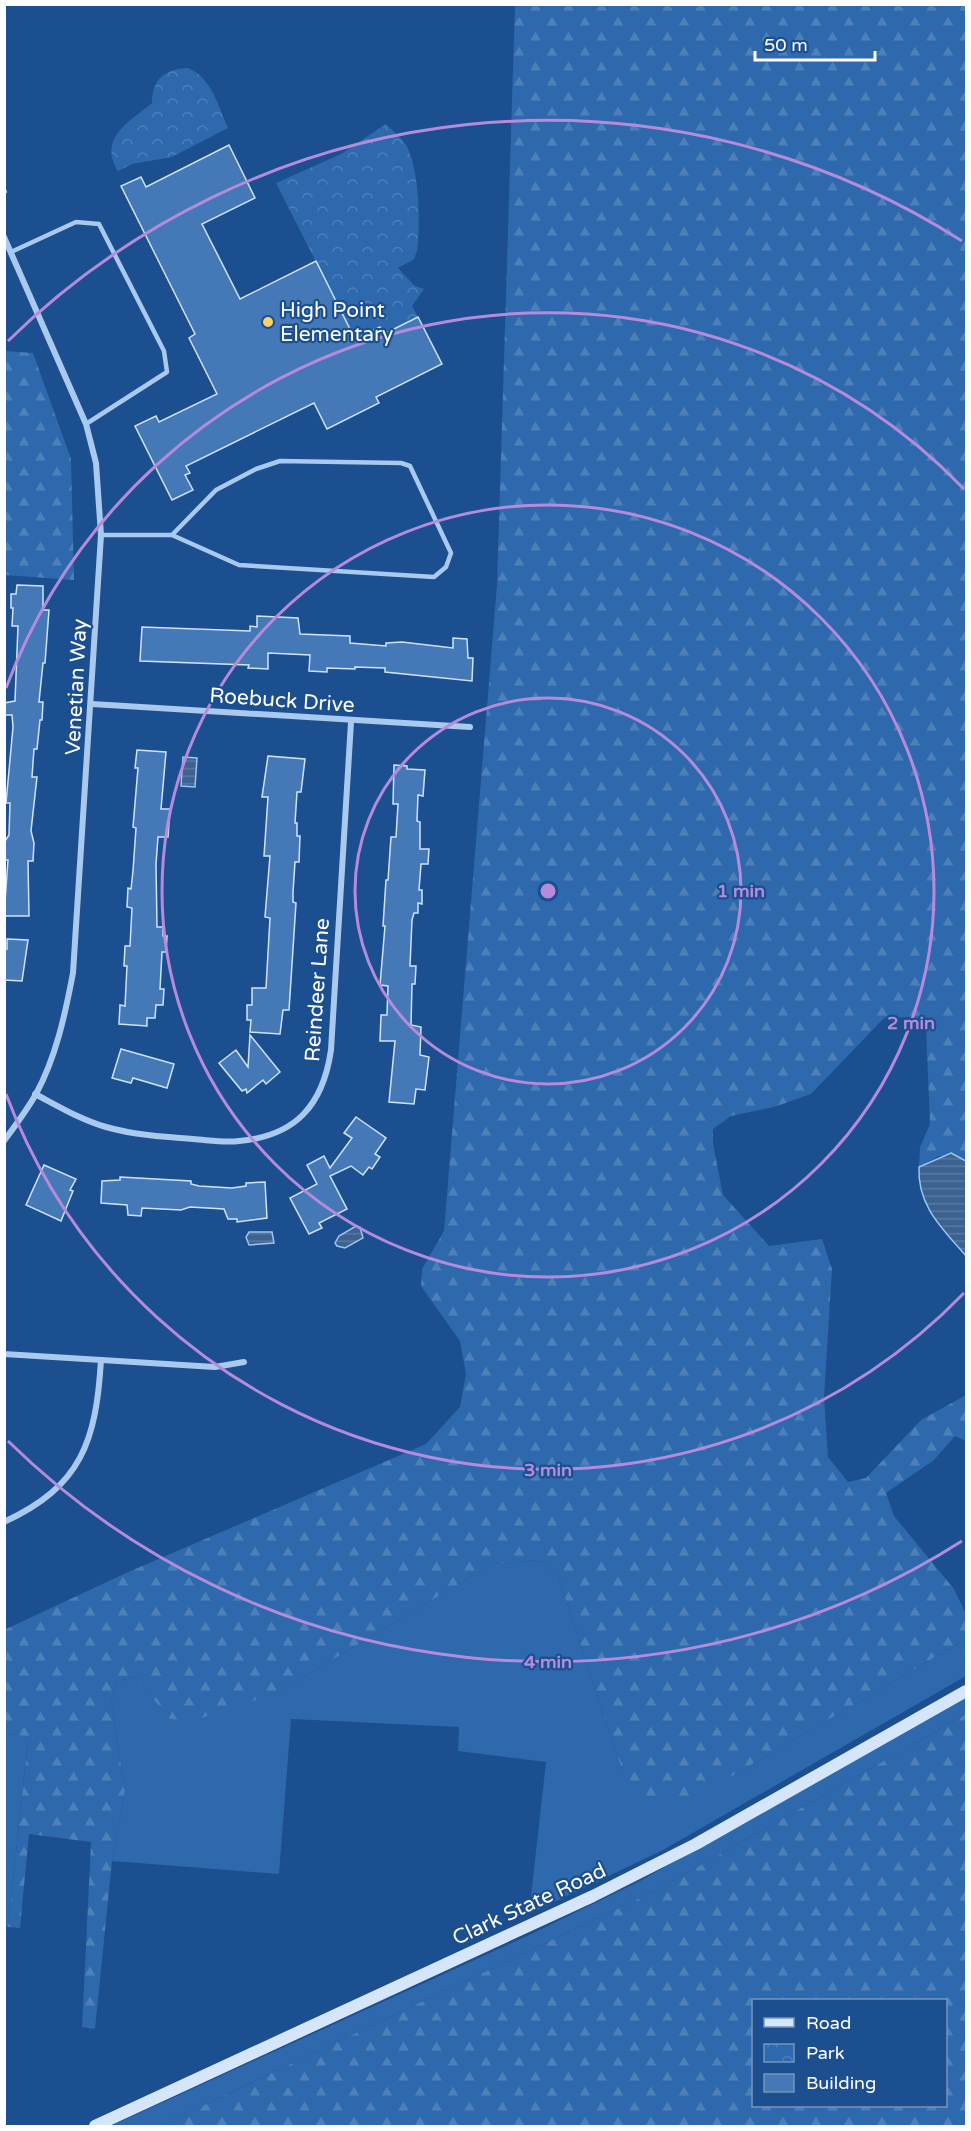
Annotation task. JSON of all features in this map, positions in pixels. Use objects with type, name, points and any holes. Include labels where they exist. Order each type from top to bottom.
[{"type":"main road","name":"Clark State Road","points":[[95,2127],[603,1891],[696,1844],[966,1690]]},
{"type":"street","name":"Venetian Way","points":[[4,237],[86,424],[96,463],[101,535],[73,973],[61,1028],[35,1094],[4,1141]]},
{"type":"street","name":"Roebuck Drive","points":[[92,704],[351,722],[470,727]]},
{"type":"street","name":"Reindeer Lane","points":[[35,1094],[69,1113],[107,1128],[156,1136],[238,1142],[273,1135],[303,1116],[321,1092],[331,1050],[351,722]]},
{"type":"street","points":[[4,1354],[215,1367],[244,1362]]},
{"type":"street","points":[[4,1522],[51,1495],[75,1468],[90,1436],[98,1405],[101,1360]]},
{"type":"lane","points":[[10,252],[76,222],[99,224],[164,351],[167,372],[86,424]]},
{"type":"lane","points":[[101,535],[172,535],[239,565],[358,574],[434,577],[446,567],[452,553],[410,466],[402,463],[280,461],[264,466],[216,490],[172,535]]},
{"type":"green space","points":[[515,5],[966,5],[966,1161],[964,1158],[939,1156],[919,1167],[920,1147],[930,1124],[926,1028],[910,1017],[884,1018],[811,1094],[774,1107],[731,1116],[713,1129],[713,1144],[723,1195],[769,1246],[822,1239],[832,1269],[824,1398],[828,1457],[848,1482],[866,1478],[921,1420],[966,1395],[966,1441],[955,1436],[934,1460],[886,1493],[894,1516],[954,1589],[966,1614],[966,1639],[727,1779],[675,1804],[644,1795],[623,1773],[557,1573],[539,1560],[492,1564],[277,1693],[192,1721],[170,1719],[135,1677],[117,1681],[111,1701],[125,1791],[112,1861],[95,2029],[82,2027],[91,1842],[29,1834],[20,1928],[8,1927],[28,1741],[15,1733],[5,1737],[4,1630],[126,1573],[426,1444],[460,1407],[466,1374],[460,1341],[421,1286],[422,1269],[444,1231],[497,585]]},
{"type":"green space","points":[[188,68],[203,78],[209,86],[228,128],[172,157],[132,164],[118,171],[112,149],[119,132],[152,103],[154,88],[161,77],[173,71]]},
{"type":"green space","points":[[386,124],[406,145],[414,167],[418,196],[417,251],[414,259],[398,268],[415,286],[424,289],[412,306],[418,317],[384,334],[380,327],[355,339],[276,183],[341,154]]},
{"type":"green space","points":[[5,351],[33,353],[71,459],[74,580],[5,575]]},
{"type":"green space","points":[[539,1560],[557,1573],[623,1773],[727,1779],[966,1639],[966,1676],[663,1850],[529,1914],[546,1762],[458,1751],[459,1727],[291,1719],[279,1874],[112,1861],[125,1791],[111,1701],[117,1681],[135,1677],[170,1718],[277,1693],[492,1564]]},
{"type":"green space","points":[[966,1697],[966,1714],[657,1890],[160,2126],[111,2126],[527,1936],[640,1881]]},
{"type":"green space","points":[[966,1714],[966,2126],[160,2126],[657,1890]]},
{"type":"green space","points":[[15,1733],[28,1740],[8,1927],[5,1926],[5,1737]]},
{"type":"shaded area","points":[[183,757],[197,758],[195,787],[181,786]]},
{"type":"shaded area","points":[[951,1153],[966,1161],[966,1256],[933,1216],[922,1194],[920,1181],[919,1167]]},
{"type":"shaded area","points":[[356,1226],[360,1227],[363,1238],[345,1248],[337,1246],[335,1243],[339,1236]]},
{"type":"shaded area","points":[[249,1232],[272,1232],[274,1243],[249,1245],[246,1237]]},
{"type":"building","name":"High Point Elementary","points":[[229,145],[255,198],[202,224],[240,299],[316,261],[355,339],[380,327],[384,334],[418,317],[442,364],[376,397],[379,403],[327,429],[314,403],[186,466],[190,473],[185,475],[193,490],[172,500],[135,426],[156,416],[159,422],[217,394],[189,338],[195,334],[121,186],[141,177],[146,187]]},
{"type":"building","points":[[17,585],[43,586],[43,610],[49,610],[39,702],[43,702],[42,720],[40,720],[37,749],[34,749],[32,777],[37,777],[31,831],[34,843],[33,861],[28,861],[29,916],[4,916],[8,860],[5,860],[5,841],[9,835],[10,803],[6,803],[13,727],[12,715],[4,715],[4,703],[15,701],[18,626],[12,626],[11,594],[16,594]]},
{"type":"building","points":[[257,616],[298,618],[300,634],[350,636],[350,643],[386,646],[386,643],[402,642],[453,648],[453,638],[467,639],[468,658],[473,658],[472,681],[385,672],[385,668],[327,668],[327,672],[309,671],[310,655],[268,653],[268,669],[248,668],[249,665],[140,661],[142,627],[250,631],[250,626],[257,627]]},
{"type":"building","points":[[137,750],[166,752],[161,809],[170,809],[168,837],[158,837],[156,864],[157,927],[163,927],[163,936],[167,936],[166,952],[162,952],[160,989],[164,989],[163,1005],[156,1005],[155,1018],[147,1018],[147,1026],[119,1024],[120,1005],[125,1006],[127,966],[124,966],[125,946],[130,946],[132,908],[127,907],[128,888],[131,889],[136,828],[133,827],[138,768],[135,768]]},
{"type":"building","points":[[268,756],[305,759],[301,792],[297,792],[295,823],[297,823],[297,836],[300,836],[299,862],[295,862],[293,892],[293,902],[296,903],[289,1010],[283,1010],[280,1034],[250,1032],[251,1020],[247,1020],[247,1005],[252,1005],[252,988],[266,988],[270,918],[265,917],[270,856],[264,856],[268,797],[262,797]]},
{"type":"building","points":[[394,765],[407,766],[407,769],[425,770],[423,796],[418,795],[417,821],[420,822],[420,849],[429,849],[428,864],[421,864],[419,890],[422,890],[422,904],[418,903],[418,913],[414,913],[412,920],[410,966],[416,966],[415,984],[412,984],[411,1025],[421,1027],[420,1055],[429,1057],[425,1090],[416,1089],[414,1104],[389,1102],[395,1041],[380,1041],[381,1015],[387,1015],[388,986],[380,985],[386,880],[388,880],[391,837],[396,837],[398,804],[393,804]]},
{"type":"building","points":[[7,939],[28,940],[22,981],[4,980],[4,949],[7,949]]},
{"type":"building","points":[[250,1035],[280,1072],[266,1084],[263,1080],[247,1093],[246,1089],[242,1091],[219,1063],[236,1050],[248,1067]]},
{"type":"building","points":[[121,1049],[174,1064],[167,1088],[133,1078],[131,1083],[112,1078]]},
{"type":"building","points":[[356,1117],[386,1138],[375,1154],[380,1157],[372,1169],[369,1167],[363,1175],[351,1166],[330,1176],[347,1209],[319,1223],[322,1228],[309,1234],[290,1198],[317,1184],[307,1165],[324,1156],[330,1168],[352,1138],[344,1133]]},
{"type":"building","points":[[44,1165],[76,1179],[70,1190],[73,1191],[61,1221],[26,1205]]},
{"type":"building","points":[[120,1177],[191,1181],[191,1184],[199,1186],[232,1188],[246,1186],[246,1183],[265,1182],[267,1218],[237,1222],[237,1219],[228,1219],[224,1209],[190,1207],[181,1210],[142,1208],[141,1216],[128,1215],[127,1205],[101,1203],[102,1181],[120,1180]]},
{"type":"place","name":"High Point Elementary","points":[[268,322]]}]
